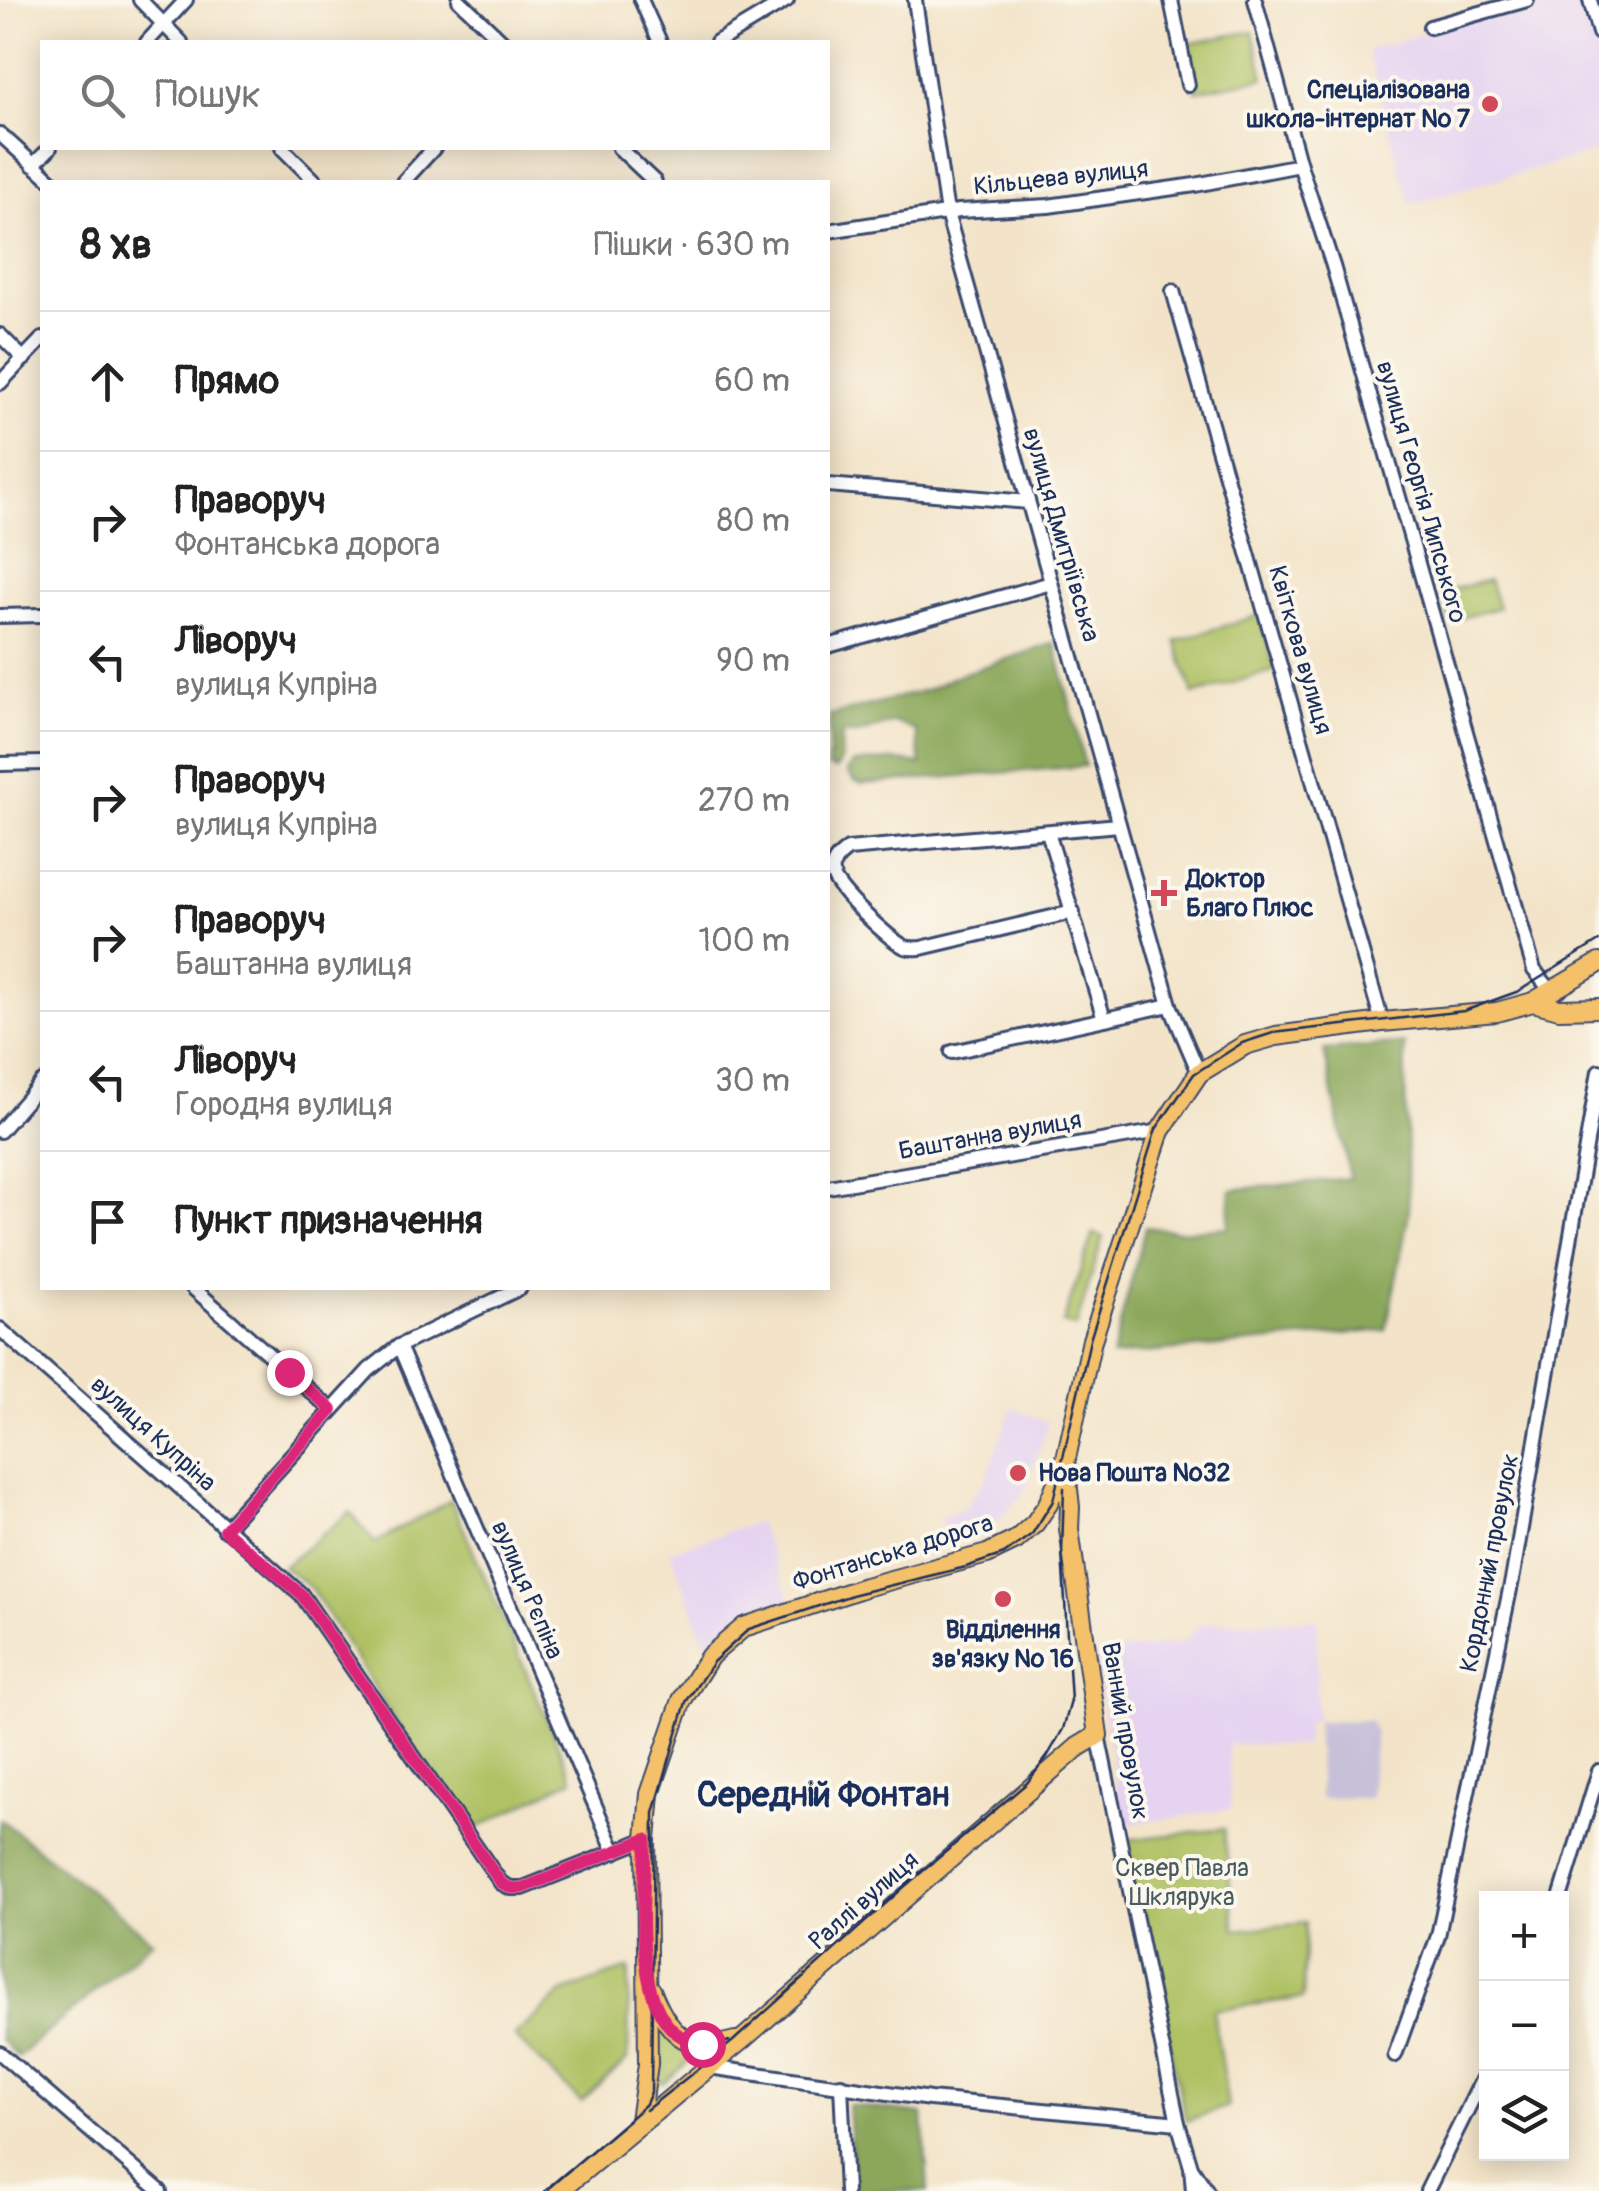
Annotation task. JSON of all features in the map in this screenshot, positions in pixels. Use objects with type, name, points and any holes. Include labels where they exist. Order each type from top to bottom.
[{"type":"main road","points":[[1559,995],[1599,962]]},
{"type":"main road","name":"Фонтанська дорога","points":[[640,2121],[648,2064],[646,1839],[650,1794],[682,1700],[704,1665],[744,1626],[848,1592],[987,1554],[1016,1540],[1040,1515],[1065,1462],[1092,1340],[1160,1131],[1199,1073],[1245,1045],[1276,1036],[1496,1012],[1559,995],[1599,1008]]},
{"type":"main road","name":"Ванний провулок","points":[[1065,1462],[1069,1529],[1098,1735]]},
{"type":"main road","points":[[1040,1515],[1060,1512],[1069,1529]]},
{"type":"main road","name":"Раллі вулиця","points":[[640,2121],[744,2038],[1071,1754],[1098,1735]]},
{"type":"main road","points":[[645,1975],[669,2028],[689,2042],[712,2046],[744,2038]]},
{"type":"main road","points":[[559,2191],[640,2121]]},
{"type":"street","points":[[140,0],[179,40]]},
{"type":"street","points":[[149,40],[186,0]]},
{"type":"street","points":[[459,0],[501,40]]},
{"type":"street","points":[[641,0],[659,40]]},
{"type":"street","points":[[721,40],[771,4],[787,0]]},
{"type":"street","name":"вулиця Дмитріївська","points":[[915,0],[946,213],[1170,1005],[1199,1073]]},
{"type":"street","points":[[1171,0],[1188,85]]},
{"type":"street","name":"вулиця Георгія Липського","points":[[1255,0],[1534,970],[1559,995]]},
{"type":"street","points":[[1430,27],[1527,0]]},
{"type":"street","points":[[1590,0],[1599,33]]},
{"type":"street","points":[[0,134],[50,180]]},
{"type":"street","points":[[33,164],[48,150]]},
{"type":"street","points":[[284,150],[314,180]]},
{"type":"street","points":[[405,180],[432,150]]},
{"type":"street","points":[[620,150],[654,180]]},
{"type":"street","name":"Кільцева вулиця","points":[[830,231],[946,213],[1048,206],[1196,185],[1300,165]]},
{"type":"street","name":"Квіткова вулиця","points":[[1173,291],[1382,1022]]},
{"type":"street","points":[[0,336],[24,359]]},
{"type":"street","points":[[0,383],[40,341]]},
{"type":"street","points":[[830,486],[1028,502]]},
{"type":"street","points":[[830,645],[1051,583]]},
{"type":"street","points":[[0,616],[40,615]]},
{"type":"street","points":[[0,764],[40,764]]},
{"type":"street","points":[[1072,912],[908,948],[834,880],[832,870],[835,860],[848,849],[1119,825]]},
{"type":"street","points":[[1048,832],[1104,1019]]},
{"type":"street","points":[[952,1052],[1170,1005]]},
{"type":"street","name":"Кордонний провулок","points":[[1395,2055],[1442,1918],[1512,1575],[1599,1072]]},
{"type":"street","points":[[2,1124],[40,1084]]},
{"type":"street","name":"Баштанна вулиця","points":[[830,1186],[1160,1131]]},
{"type":"street","points":[[196,1290],[332,1410]]},
{"type":"street","points":[[224,1530],[369,1370],[398,1346],[516,1290]]},
{"type":"street","name":"вулиця Купріна","points":[[0,1330],[301,1594],[501,1883],[523,1888],[646,1839]]},
{"type":"street","name":"вулиця Рєпіна","points":[[398,1346],[614,1852]]},
{"type":"street","name":"Ванний провулок","points":[[1098,1735],[1178,2123],[1191,2167],[1192,2191]]},
{"type":"street","points":[[1562,1891],[1599,1772]]},
{"type":"street","points":[[0,2053],[160,2191]]},
{"type":"street","points":[[709,2067],[930,2098],[1178,2123]]},
{"type":"street","points":[[840,2086],[846,2191]]},
{"type":"street","points":[[1427,2191],[1479,2086]]},
{"type":"street","name":"Ванний провулок","points":[[1191,2167],[1207,2191]]},
{"type":"shaded area","name":"Спеціалізована школа-інтернат № 7","points":[[1537,0],[1583,0],[1599,57],[1599,151],[1410,204],[1367,50]]},
{"type":"shaded area","points":[[1012,1408],[1049,1423],[1022,1496],[997,1521],[947,1539],[940,1518],[964,1509],[985,1480]]},
{"type":"shaded area","points":[[758,1522],[793,1606],[711,1648],[670,1551]]},
{"type":"shaded area","points":[[1318,1619],[1316,1721],[1307,1721],[1306,1746],[1228,1744],[1231,1809],[1123,1825],[1094,1655],[1182,1643],[1201,1623]]},
{"type":"shaded area","points":[[1370,1720],[1375,1732],[1370,1798],[1320,1798],[1316,1721]]},
{"type":"green space","points":[[1253,31],[1264,78],[1196,91],[1187,44]]},
{"type":"green space","points":[[1489,580],[1498,608],[1449,621],[1442,592]]},
{"type":"green space","points":[[1259,615],[1276,670],[1193,695],[1176,641]]},
{"type":"green space","points":[[1055,643],[1085,766],[862,784],[854,781],[847,771],[854,763],[891,760],[921,764],[916,731],[895,722],[857,734],[842,733],[841,761],[836,769],[830,768],[830,716],[929,689]]},
{"type":"green space","points":[[1404,1043],[1409,1213],[1386,1330],[1112,1356],[1145,1227],[1182,1231],[1228,1227],[1231,1190],[1350,1178],[1324,1050]]},
{"type":"green space","points":[[1093,1233],[1103,1237],[1076,1327],[1063,1323]]},
{"type":"green space","points":[[451,1500],[573,1779],[473,1830],[443,1783],[435,1784],[311,1588],[283,1567],[350,1512],[375,1543]]},
{"type":"green space","points":[[0,1819],[153,1941],[18,2057],[0,2039]]},
{"type":"green space","name":"Сквер Павла Шклярука","points":[[1224,1829],[1235,1930],[1306,1923],[1303,1998],[1213,2010],[1228,2106],[1186,2121],[1123,1840]]},
{"type":"green space","points":[[629,1968],[628,2059],[581,2102],[514,2036],[562,1993]]},
{"type":"green space","points":[[658,2028],[677,2044],[698,2053],[663,2084],[658,2081]]},
{"type":"green space","points":[[848,2105],[923,2114],[928,2191],[854,2191]]},
{"type":"tram line","points":[[545,2191],[646,2104],[651,2092],[654,1813],[686,1702],[713,1662],[749,1629],[855,1594],[966,1567],[1004,1554],[1032,1534],[1053,1501],[1090,1340],[1156,1129],[1194,1074],[1242,1043],[1273,1033],[1464,1011],[1519,991],[1599,941]]},
{"type":"tram line","points":[[646,2110],[732,2042],[1027,1783],[1047,1757],[1063,1729],[1071,1701],[1062,1552],[1064,1488]]},
{"type":"tram line","points":[[657,2005],[666,2028],[684,2041],[706,2046],[729,2041]]},
{"type":"place","name":"Спеціалізована школа-інтернат № 7","points":[[1490,104]]},
{"type":"place","name":"Доктор Благо Плюс","points":[[1164,893]]},
{"type":"place","name":"Нова Пошта №32","points":[[1018,1473]]},
{"type":"place","name":"Відділення зв'язку № 16","points":[[1003,1599]]},
{"type":"district","name":"Середній Фонтан","points":[[823,1795]]},
{"type":"route","points":[[289,1372],[332,1410],[224,1530],[301,1594],[501,1883],[523,1888],[646,1839],[645,1975],[669,2028],[689,2042],[702,2044]]}]
